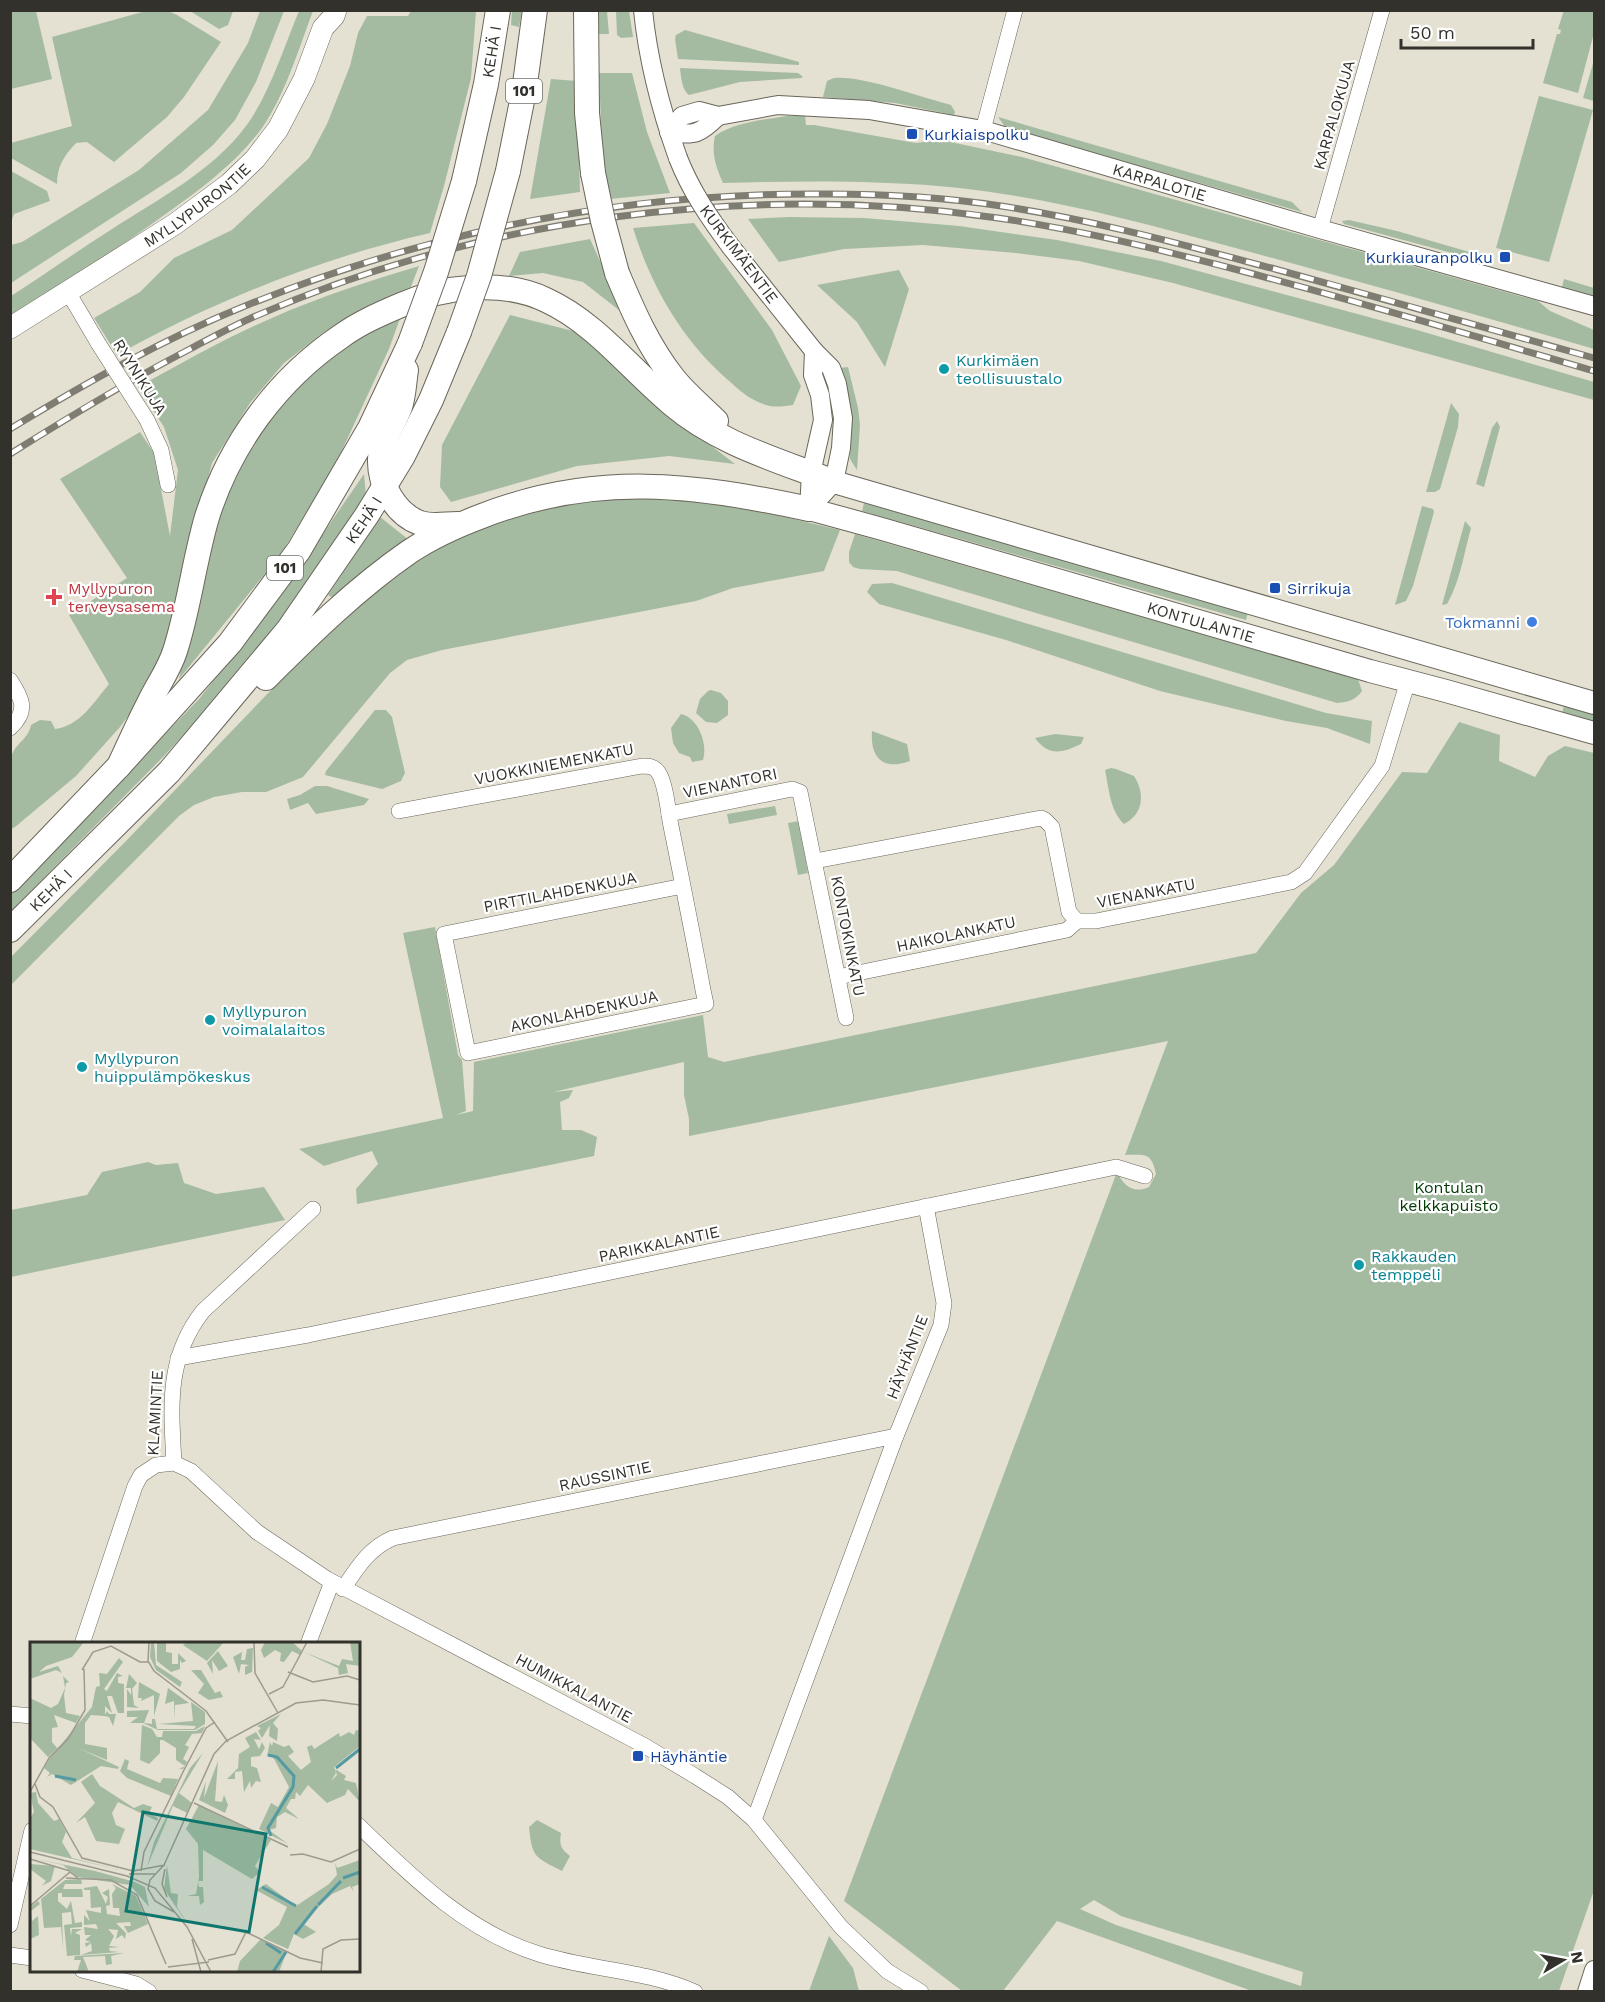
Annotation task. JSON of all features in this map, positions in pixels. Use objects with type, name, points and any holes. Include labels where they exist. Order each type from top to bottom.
[{"type":"highway","name":"KEHÄ I","points":[[10,880],[119,766],[230,643],[299,550],[370,428],[410,343],[436,272],[464,181],[486,84],[498,10]]},
{"type":"highway","name":"KEHÄ I","points":[[10,930],[169,771],[288,630],[385,487],[421,420],[459,332],[482,266],[508,171],[524,91],[536,10]]},
{"type":"highway","points":[[586,10],[586,113],[593,173],[617,273],[641,330],[674,380],[716,421],[753,451]]},
{"type":"highway","points":[[119,766],[175,652],[207,519],[221,477],[242,439],[284,385],[340,337],[366,321],[412,300],[463,288],[507,289],[544,299],[586,324],[673,405],[717,436],[834,482]]},
{"type":"highway","points":[[410,343],[400,405],[380,457],[385,487],[403,513],[419,522],[435,525],[463,523]]},
{"type":"highway","points":[[169,771],[336,609],[410,551],[463,523],[509,505],[533,499],[603,487],[632,485],[736,494],[809,509]]},
{"type":"main road","name":"MYLLYPURONTIE","points":[[10,328],[175,224],[229,184],[255,159],[278,129],[299,89],[321,19],[334,16],[336,10]]},
{"type":"main road","name":"KONTULANTIE","points":[[834,482],[1594,703]]},
{"type":"main road","name":"KONTULANTIE","points":[[809,509],[1594,733]]},
{"type":"street","name":"KURKIMÄENTIE","points":[[643,10],[646,41],[669,132],[685,176],[730,247],[814,351],[831,368],[843,418],[834,482]]},
{"type":"street","points":[[982,130],[1015,10]]},
{"type":"street","name":"KARPALOKUJA","points":[[1320,229],[1382,10]]},
{"type":"street","name":"KARPALOTIE","points":[[669,132],[682,116],[699,111],[718,116],[778,105],[903,115],[982,130],[1594,306]]},
{"type":"street","name":"RYYNIKUJA","points":[[68,292],[147,420],[160,450],[168,485]]},
{"type":"street","points":[[809,509],[811,473],[822,420],[820,394],[813,375],[814,351]]},
{"type":"street","points":[[809,509],[834,482]]},
{"type":"street","points":[[10,680],[21,696],[22,708],[20,718],[10,728]]},
{"type":"street","name":"VIENANKATU","points":[[815,861],[1041,818],[1052,827],[1069,912],[1077,921],[1096,921],[1291,882],[1305,873],[1382,766],[1408,681]]},
{"type":"street","name":"VUOKKINIEMENKATU","points":[[399,811],[648,766],[659,773],[669,814],[706,1004]]},
{"type":"street","name":"VIENANTORI","points":[[669,814],[792,789],[800,792],[815,861]]},
{"type":"street","name":"KONTOKINKATU","points":[[815,861],[846,1018]]},
{"type":"street","name":"PIRTTILAHDENKUJA","points":[[468,1053],[444,934],[683,886]]},
{"type":"street","name":"HAIKOLANKATU","points":[[838,977],[1067,930],[1077,921]]},
{"type":"street","name":"AKONLAHDENKUJA","points":[[468,1053],[706,1004]]},
{"type":"street","name":"PARIKKALANTIE","points":[[178,1358],[308,1335],[1116,1167],[1145,1176]]},
{"type":"street","name":"HÄYHÄNTIE","points":[[754,1820],[896,1436],[937,1339],[944,1303],[926,1206]]},
{"type":"street","name":"KLAMINTIE","points":[[83,1642],[135,1486],[141,1475],[149,1468],[174,1463],[172,1409],[174,1375],[190,1327],[202,1311],[313,1209]]},
{"type":"street","name":"RAUSSINTIE","points":[[309,1642],[338,1585],[376,1547],[393,1538],[896,1436]]},
{"type":"street","name":"HUMIKKALANTIE","points":[[174,1463],[200,1477],[257,1532],[338,1585],[645,1746],[728,1797],[754,1820],[841,1927],[887,1971],[921,1992]]},
{"type":"street","points":[[10,1714],[30,1716]]},
{"type":"street","points":[[360,1828],[429,1893],[482,1929],[502,1939],[541,1955],[634,1974],[679,1985],[695,1992]]},
{"type":"street","points":[[10,1924],[30,1839]]},
{"type":"street","points":[[10,1955],[30,1958]]},
{"type":"street","points":[[1587,1992],[1594,1970]]},
{"type":"street","points":[[86,1972],[136,1984],[149,1992]]},
{"type":"green space","points":[[166,10],[221,42],[184,97],[167,117],[114,162],[87,142],[76,143],[62,162],[57,184],[11,158],[11,143],[72,126],[52,37],[146,11]]},
{"type":"green space","points":[[1564,10],[1594,11],[1594,33],[1578,93],[1543,83],[1557,34],[1560,34],[1561,30],[1558,29]]},
{"type":"green space","points":[[10,11],[36,11],[52,79],[11,89]]},
{"type":"green space","points":[[190,11],[233,11],[228,25],[219,29]]},
{"type":"green space","points":[[260,11],[284,11],[256,82],[235,120],[213,145],[181,173],[11,283],[11,245],[22,242],[139,170],[208,110],[248,43]]},
{"type":"green space","points":[[299,11],[313,11],[285,86],[262,128],[239,155],[199,190],[156,221],[11,317],[11,296],[182,184],[233,142],[262,100]]},
{"type":"green space","points":[[411,11],[476,11],[471,78],[430,233],[349,255],[269,283],[154,335],[117,355],[94,318],[140,292],[174,258],[232,230],[309,158],[327,124],[350,66],[358,33],[367,16],[408,16]]},
{"type":"green space","points":[[512,11],[522,11],[519,27],[511,25]]},
{"type":"green space","points":[[598,11],[607,11],[609,34],[598,34]]},
{"type":"green space","points":[[616,11],[629,11],[633,37],[621,38],[617,35]]},
{"type":"green space","points":[[685,30],[799,62],[799,65],[678,59],[675,39],[676,35]]},
{"type":"green space","points":[[1594,60],[1594,101],[1583,98]]},
{"type":"green space","points":[[680,68],[798,73],[802,78],[740,82],[689,95],[683,87]]},
{"type":"green space","points":[[599,73],[632,73],[647,132],[670,193],[610,199],[602,150]]},
{"type":"green space","points":[[834,78],[861,80],[892,88],[951,105],[955,112],[954,115],[895,103],[823,97],[827,81]]},
{"type":"green space","points":[[551,79],[577,81],[580,192],[530,199]]},
{"type":"green space","points":[[1539,96],[1593,110],[1549,262],[1496,248]]},
{"type":"green space","points":[[787,116],[805,116],[806,125],[916,143],[941,140],[1022,157],[1538,301],[1550,311],[1594,330],[1594,349],[1195,237],[1027,198],[959,188],[871,182],[723,183],[715,160],[715,136],[740,125]]},
{"type":"green space","points":[[998,117],[1292,202],[1302,212],[1006,128]]},
{"type":"green space","points":[[11,171],[47,191],[50,201],[14,214],[11,222]]},
{"type":"green space","points":[[864,218],[959,226],[1057,240],[1161,261],[1417,330],[1594,382],[1594,400],[1173,283],[1079,261],[923,245],[844,249],[779,262],[748,219]]},
{"type":"green space","points":[[1349,220],[1397,231],[1490,258],[1474,259],[1344,224],[1342,221]]},
{"type":"green space","points":[[694,223],[772,330],[801,386],[793,405],[776,407],[766,405],[750,398],[737,388],[696,348],[682,330],[659,291],[640,250],[633,228]]},
{"type":"green space","points":[[590,239],[624,314],[583,282],[543,273],[509,276],[520,252]]},
{"type":"green space","points":[[419,266],[410,289],[376,302],[323,333],[284,363],[250,403],[212,463],[162,655],[139,701],[120,727],[76,776],[11,829],[9,781],[11,757],[31,725],[40,720],[51,721],[55,729],[72,723],[86,712],[109,684],[69,615],[127,578],[60,479],[140,432],[154,453],[170,536],[178,470],[164,427],[138,387],[221,342],[290,310]]},
{"type":"green space","points":[[899,270],[909,289],[885,367],[857,322],[817,285]]},
{"type":"green space","points":[[1564,279],[1594,288],[1594,296],[1562,287]]},
{"type":"green space","points":[[402,313],[389,349],[337,461],[281,554],[179,679],[196,601],[227,490],[269,415],[340,347]]},
{"type":"green space","points":[[510,315],[581,333],[675,418],[735,464],[669,456],[577,466],[451,502],[440,487],[442,445]]},
{"type":"green space","points":[[848,367],[860,425],[857,470],[850,459],[851,428],[840,368]]},
{"type":"green space","points":[[1451,403],[1459,414],[1458,427],[1440,489],[1435,492],[1426,492]]},
{"type":"green space","points":[[1497,421],[1500,427],[1484,487],[1476,484],[1492,428]]},
{"type":"green space","points":[[364,474],[366,496],[313,577],[265,641],[224,691],[165,755],[11,911],[11,889],[199,699],[276,602]]},
{"type":"green space","points":[[651,497],[706,502],[760,511],[840,530],[824,571],[733,588],[696,601],[442,650],[407,660],[390,673],[303,777],[266,792],[242,792],[214,797],[194,805],[179,816],[11,985],[11,957],[275,686],[338,624],[381,589],[447,543],[496,522],[575,499]]},
{"type":"green space","points":[[864,503],[1248,612],[1246,620],[862,511]]},
{"type":"green space","points":[[1422,506],[1433,509],[1434,512],[1413,586],[1406,601],[1395,605]]},
{"type":"green space","points":[[380,517],[409,540],[333,598],[328,595]]},
{"type":"green space","points":[[1465,521],[1471,528],[1461,567],[1447,604],[1442,605]]},
{"type":"green space","points":[[855,534],[1358,679],[1362,691],[1351,700],[1337,703],[897,571],[853,567],[849,562],[849,552]]},
{"type":"green space","points":[[892,583],[1326,713],[1372,721],[1370,744],[1327,728],[1286,721],[1160,691],[1006,640],[879,604],[867,592],[872,584]]},
{"type":"green space","points":[[711,690],[721,693],[728,701],[728,715],[717,723],[706,722],[696,713],[700,699]]},
{"type":"green space","points":[[1565,702],[1594,711],[1594,723],[1562,713]]},
{"type":"green space","points":[[375,710],[386,710],[392,717],[405,773],[401,781],[382,789],[325,775],[326,771]]},
{"type":"green space","points":[[681,714],[693,721],[701,733],[704,747],[703,760],[692,762],[690,757],[679,753],[673,743],[671,728]]},
{"type":"green space","name":"Kontulan kelkkapuisto","points":[[1459,722],[1500,735],[1499,761],[1535,777],[1548,756],[1565,746],[1594,753],[1594,1890],[1559,1991],[1252,1991],[1057,1921],[1003,1991],[962,1991],[844,1901],[1117,1172],[1126,1185],[1138,1190],[1149,1187],[1156,1174],[1150,1158],[1125,1155],[1168,1041],[689,1136],[689,1119],[684,1095],[684,1062],[553,1092],[573,1090],[569,1098],[560,1102],[562,1130],[581,1130],[597,1137],[594,1156],[357,1204],[356,1189],[378,1164],[372,1151],[324,1166],[299,1149],[443,1118],[403,933],[435,927],[458,1055],[462,1060],[466,1111],[456,1115],[473,1111],[474,1062],[703,1015],[708,1057],[724,1062],[1256,953],[1301,893],[1334,865],[1402,772],[1427,773]],"holes":[[[1094,1900],[1121,1916],[1303,1972],[1301,1986],[1116,1925],[1080,1909]]]},
{"type":"green space","points":[[872,731],[907,744],[910,761],[892,764],[880,760],[873,748]]},
{"type":"green space","points":[[1055,734],[1084,737],[1081,744],[1056,752],[1045,748],[1035,738]]},
{"type":"green space","points":[[1111,768],[1134,776],[1140,789],[1139,809],[1131,820],[1124,824],[1119,819],[1111,799],[1105,770]]},
{"type":"green space","points":[[315,786],[327,786],[369,799],[364,805],[316,814],[308,803],[290,810],[287,799],[300,795]]},
{"type":"green space","points":[[775,806],[777,815],[729,824],[727,814]]},
{"type":"green space","points":[[799,821],[808,873],[798,875],[788,823]]},
{"type":"green space","points":[[148,1162],[156,1165],[178,1163],[184,1183],[216,1194],[264,1187],[285,1220],[11,1277],[11,1210],[87,1195],[102,1172]]},
{"type":"green space","points":[[537,1820],[561,1833],[561,1846],[570,1856],[562,1871],[540,1859],[534,1851],[529,1827]]},
{"type":"green space","points":[[829,1936],[853,1968],[859,1991],[809,1991]]},
{"type":"railway","points":[[10,429],[155,347],[214,319],[316,279],[387,256],[530,221],[677,200],[751,195],[849,194],[957,200],[1070,218],[1275,269],[1594,358]]},
{"type":"railway","points":[[10,454],[167,361],[249,319],[337,284],[428,255],[522,233],[617,217],[712,207],[808,204],[904,208],[998,218],[1060,228],[1212,263],[1594,371]]},
{"type":"place","name":"Kurkiaispolku","points":[[912,134]]},
{"type":"place","name":"Kurkiauranpolku","points":[[1505,257]]},
{"type":"place","name":"Kurkimäen teollisuustalo","points":[[944,369]]},
{"type":"place","name":"Sirrikuja","points":[[1275,588]]},
{"type":"place","name":"Myllypuron terveysasema","points":[[54,597]]},
{"type":"place","name":"Tokmanni","points":[[1532,622]]},
{"type":"place","name":"Myllypuron voimalalaitos","points":[[210,1020]]},
{"type":"place","name":"Myllypuron huippulämpökeskus","points":[[82,1067]]},
{"type":"place","name":"Rakkauden temppeli","points":[[1359,1265]]},
{"type":"place","name":"Häyhäntie","points":[[638,1756]]}]
